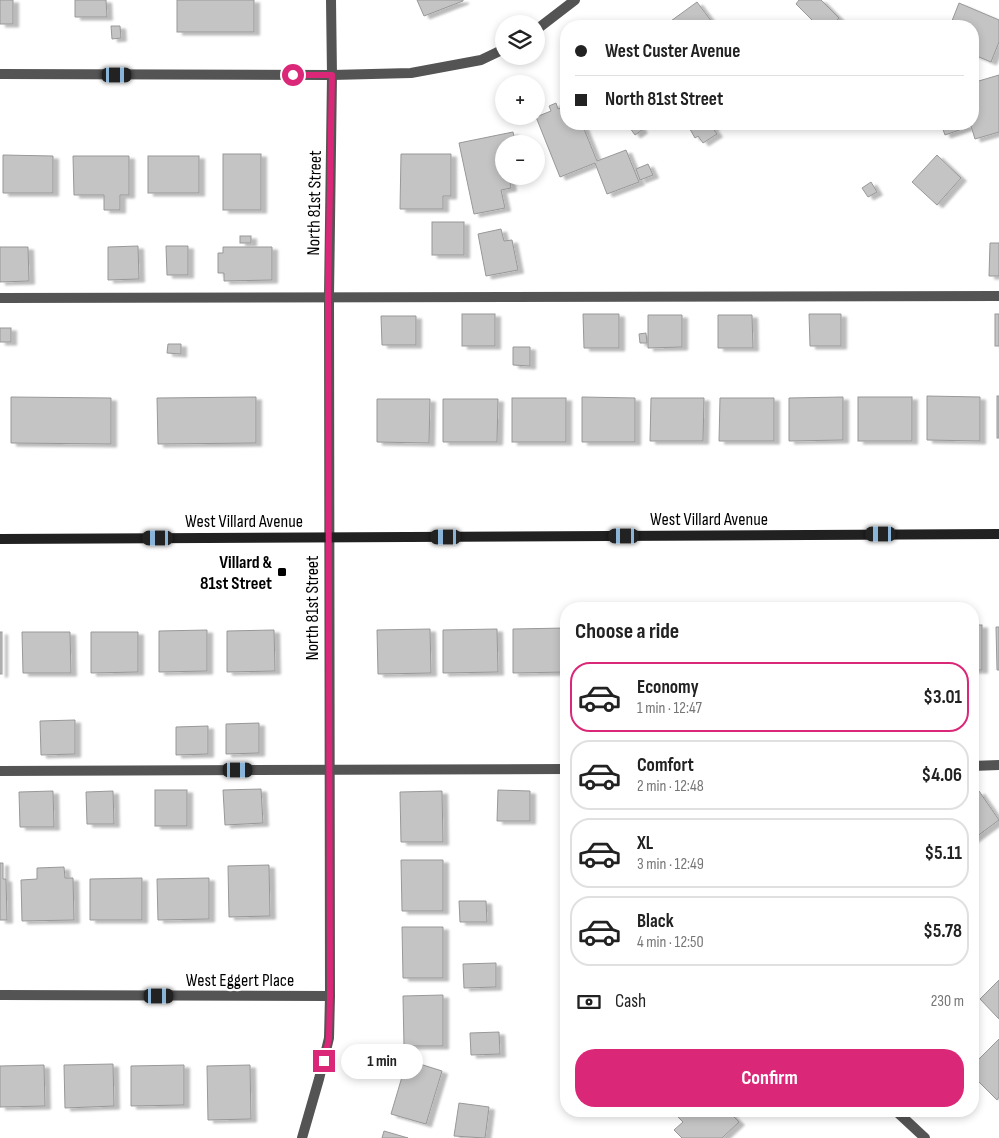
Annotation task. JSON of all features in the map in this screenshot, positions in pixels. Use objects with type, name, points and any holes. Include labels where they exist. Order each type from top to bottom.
[{"type":"street","name":"North 81st Street","points":[[302,1138],[327,1045],[330,996],[328,296],[332,75],[331,0]]},
{"type":"street","points":[[545,23],[575,0]]},
{"type":"street","points":[[0,74],[332,75],[411,73],[481,60],[495,53]]},
{"type":"street","points":[[0,298],[999,296]]},
{"type":"street","name":"West Villard Avenue","points":[[0,539],[999,534]]},
{"type":"street","points":[[979,766],[999,765]]},
{"type":"street","points":[[0,771],[560,769]]},
{"type":"street","name":"West Eggert Place","points":[[0,995],[330,996]]},
{"type":"street","points":[[902,1117],[925,1138]]},
{"type":"building","points":[[0,0],[13,0],[13,24],[0,24]]},
{"type":"building","points":[[75,0],[106,0],[107,17],[75,17]]},
{"type":"building","points":[[177,0],[254,0],[254,32],[177,32]]},
{"type":"building","points":[[417,0],[463,0],[463,1],[424,16]]},
{"type":"building","points":[[799,0],[821,0],[839,18],[837,20],[812,20],[796,4]]},
{"type":"building","points":[[697,2],[710,20],[672,20]]},
{"type":"building","points":[[959,3],[999,20],[999,42],[991,62],[979,57],[979,20],[952,20]]},
{"type":"building","points":[[111,26],[120,26],[121,38],[112,39]]},
{"type":"building","points":[[999,75],[999,132],[975,139],[972,130],[979,130],[979,81]]},
{"type":"building","points":[[556,103],[558,109],[560,108],[560,130],[584,130],[597,161],[626,150],[639,182],[607,194],[595,163],[560,177],[545,140],[545,135],[543,135],[539,125],[545,125],[545,113],[551,111],[549,106]]},
{"type":"building","points":[[631,130],[642,130],[635,135]]},
{"type":"building","points":[[690,130],[714,130],[717,134],[703,143],[698,136],[695,138]]},
{"type":"building","points":[[943,130],[959,130],[945,135]]},
{"type":"building","points":[[513,132],[514,135],[498,135]]},
{"type":"building","points":[[495,136],[495,185],[510,185],[511,188],[501,190],[505,208],[474,214],[459,143]]},
{"type":"building","points":[[223,154],[261,154],[261,210],[223,210]]},
{"type":"building","points":[[401,154],[451,154],[451,196],[443,196],[443,209],[400,209]]},
{"type":"building","points":[[3,155],[53,156],[53,193],[3,193]]},
{"type":"building","points":[[937,155],[961,178],[937,205],[912,182]]},
{"type":"building","points":[[73,156],[129,156],[129,195],[120,195],[120,210],[104,210],[104,195],[74,195]]},
{"type":"building","points":[[148,156],[199,156],[199,193],[148,193]]},
{"type":"building","points":[[648,164],[653,175],[640,180],[636,169]]},
{"type":"building","points":[[871,182],[877,192],[868,197],[862,188]]},
{"type":"building","points":[[432,222],[464,222],[464,255],[432,255]]},
{"type":"building","points":[[501,229],[504,241],[512,240],[518,270],[486,276],[478,234]]},
{"type":"building","points":[[240,236],[251,236],[251,243],[240,243]]},
{"type":"building","points":[[990,243],[999,243],[999,276],[989,276]]},
{"type":"building","points":[[138,246],[139,279],[108,280],[108,247]]},
{"type":"building","points":[[166,246],[188,246],[188,275],[167,275]]},
{"type":"building","points":[[0,247],[28,247],[29,281],[0,282]]},
{"type":"building","points":[[223,247],[272,247],[272,280],[224,281],[224,273],[218,273],[218,253],[223,253]]},
{"type":"building","points":[[462,314],[495,314],[495,346],[462,346]]},
{"type":"building","points":[[583,314],[619,314],[619,348],[584,348]]},
{"type":"building","points":[[809,314],[841,314],[841,346],[810,346]]},
{"type":"building","points":[[995,314],[999,314],[999,346],[995,346]]},
{"type":"building","points":[[648,315],[682,315],[682,347],[648,348]]},
{"type":"building","points":[[718,315],[752,315],[753,348],[718,348]]},
{"type":"building","points":[[381,316],[416,316],[416,345],[382,345]]},
{"type":"building","points":[[0,328],[11,328],[11,342],[0,342]]},
{"type":"building","points":[[646,333],[647,343],[640,343],[639,334]]},
{"type":"building","points":[[168,344],[181,344],[181,354],[167,353]]},
{"type":"building","points":[[513,347],[530,347],[530,366],[513,365]]},
{"type":"building","points":[[927,396],[980,397],[980,441],[927,440]]},
{"type":"building","points":[[997,396],[999,396],[999,438],[997,438]]},
{"type":"building","points":[[11,397],[111,398],[111,444],[11,443]]},
{"type":"building","points":[[256,397],[256,443],[158,444],[157,398]]},
{"type":"building","points":[[582,397],[635,398],[635,442],[582,442]]},
{"type":"building","points":[[843,397],[843,440],[789,441],[789,398]]},
{"type":"building","points":[[858,397],[912,397],[912,441],[858,441]]},
{"type":"building","points":[[512,398],[566,398],[566,442],[512,442]]},
{"type":"building","points":[[651,398],[704,398],[703,441],[650,441]]},
{"type":"building","points":[[720,398],[774,398],[774,441],[719,441]]},
{"type":"building","points":[[377,399],[430,399],[429,443],[377,442]]},
{"type":"building","points":[[443,399],[498,399],[497,442],[443,442]]},
{"type":"building","points":[[979,625],[982,625],[982,670],[979,670]]},
{"type":"building","points":[[996,627],[999,627],[999,670],[997,670]]},
{"type":"building","points":[[560,628],[560,672],[513,673],[513,629]]},
{"type":"building","points":[[430,629],[431,673],[378,674],[377,630]]},
{"type":"building","points":[[497,629],[498,672],[443,673],[443,630]]},
{"type":"building","points":[[207,630],[207,671],[159,672],[159,631]]},
{"type":"building","points":[[274,630],[275,671],[227,672],[227,631]]},
{"type":"building","points":[[0,632],[2,632],[2,674],[0,674]]},
{"type":"building","points":[[22,632],[70,632],[71,673],[23,673]]},
{"type":"building","points":[[91,632],[138,632],[138,672],[91,673]]},
{"type":"building","points":[[75,720],[75,754],[41,755],[40,721]]},
{"type":"building","points":[[259,723],[259,753],[226,754],[226,724]]},
{"type":"building","points":[[208,726],[208,754],[176,755],[176,727]]},
{"type":"building","points":[[261,789],[263,823],[225,825],[223,790]]},
{"type":"building","points":[[155,790],[187,790],[187,826],[155,826]]},
{"type":"building","points":[[498,790],[530,791],[530,821],[497,821]]},
{"type":"building","points":[[53,791],[54,827],[20,827],[19,792]]},
{"type":"building","points":[[113,791],[114,824],[87,824],[86,792]]},
{"type":"building","points":[[442,791],[443,842],[401,842],[400,792]]},
{"type":"building","points":[[979,791],[999,820],[979,835]]},
{"type":"building","points":[[401,860],[443,860],[443,911],[402,911]]},
{"type":"building","points":[[0,863],[3,863],[3,879],[6,879],[7,920],[0,920]]},
{"type":"building","points":[[269,865],[270,916],[229,917],[228,866]]},
{"type":"building","points":[[64,867],[65,878],[73,878],[74,920],[22,921],[21,880],[37,879],[37,868]]},
{"type":"building","points":[[142,878],[142,920],[90,920],[90,879]]},
{"type":"building","points":[[209,878],[209,919],[158,920],[157,879]]},
{"type":"building","points":[[459,901],[486,901],[487,922],[460,922]]},
{"type":"building","points":[[402,927],[443,927],[443,978],[403,978]]},
{"type":"building","points":[[496,963],[496,987],[464,988],[463,964]]},
{"type":"building","points":[[999,980],[999,1019],[980,999]]},
{"type":"building","points":[[443,995],[443,1046],[404,1046],[403,996]]},
{"type":"building","points":[[499,1032],[500,1054],[471,1055],[470,1033]]},
{"type":"building","points":[[999,1039],[999,1097],[997,1100],[979,1082],[979,1059]]},
{"type":"building","points":[[407,1060],[442,1071],[426,1124],[391,1114]]},
{"type":"building","points":[[113,1064],[114,1106],[65,1108],[64,1065]]},
{"type":"building","points":[[44,1065],[45,1106],[0,1107],[0,1066]]},
{"type":"building","points":[[184,1065],[184,1105],[131,1106],[131,1066]]},
{"type":"building","points":[[250,1065],[251,1119],[208,1120],[207,1066]]},
{"type":"building","points":[[459,1103],[489,1107],[485,1138],[454,1136]]},
{"type":"building","points":[[678,1117],[734,1117],[739,1122],[722,1138],[682,1138],[674,1130],[683,1122]]},
{"type":"building","points":[[384,1131],[408,1138],[382,1138]]},
{"type":"place","name":"Villard & 81st Street","points":[[282,572]]},
{"type":"route","points":[[293,75],[332,75],[328,296],[330,996],[329,1038],[324,1061]]}]
